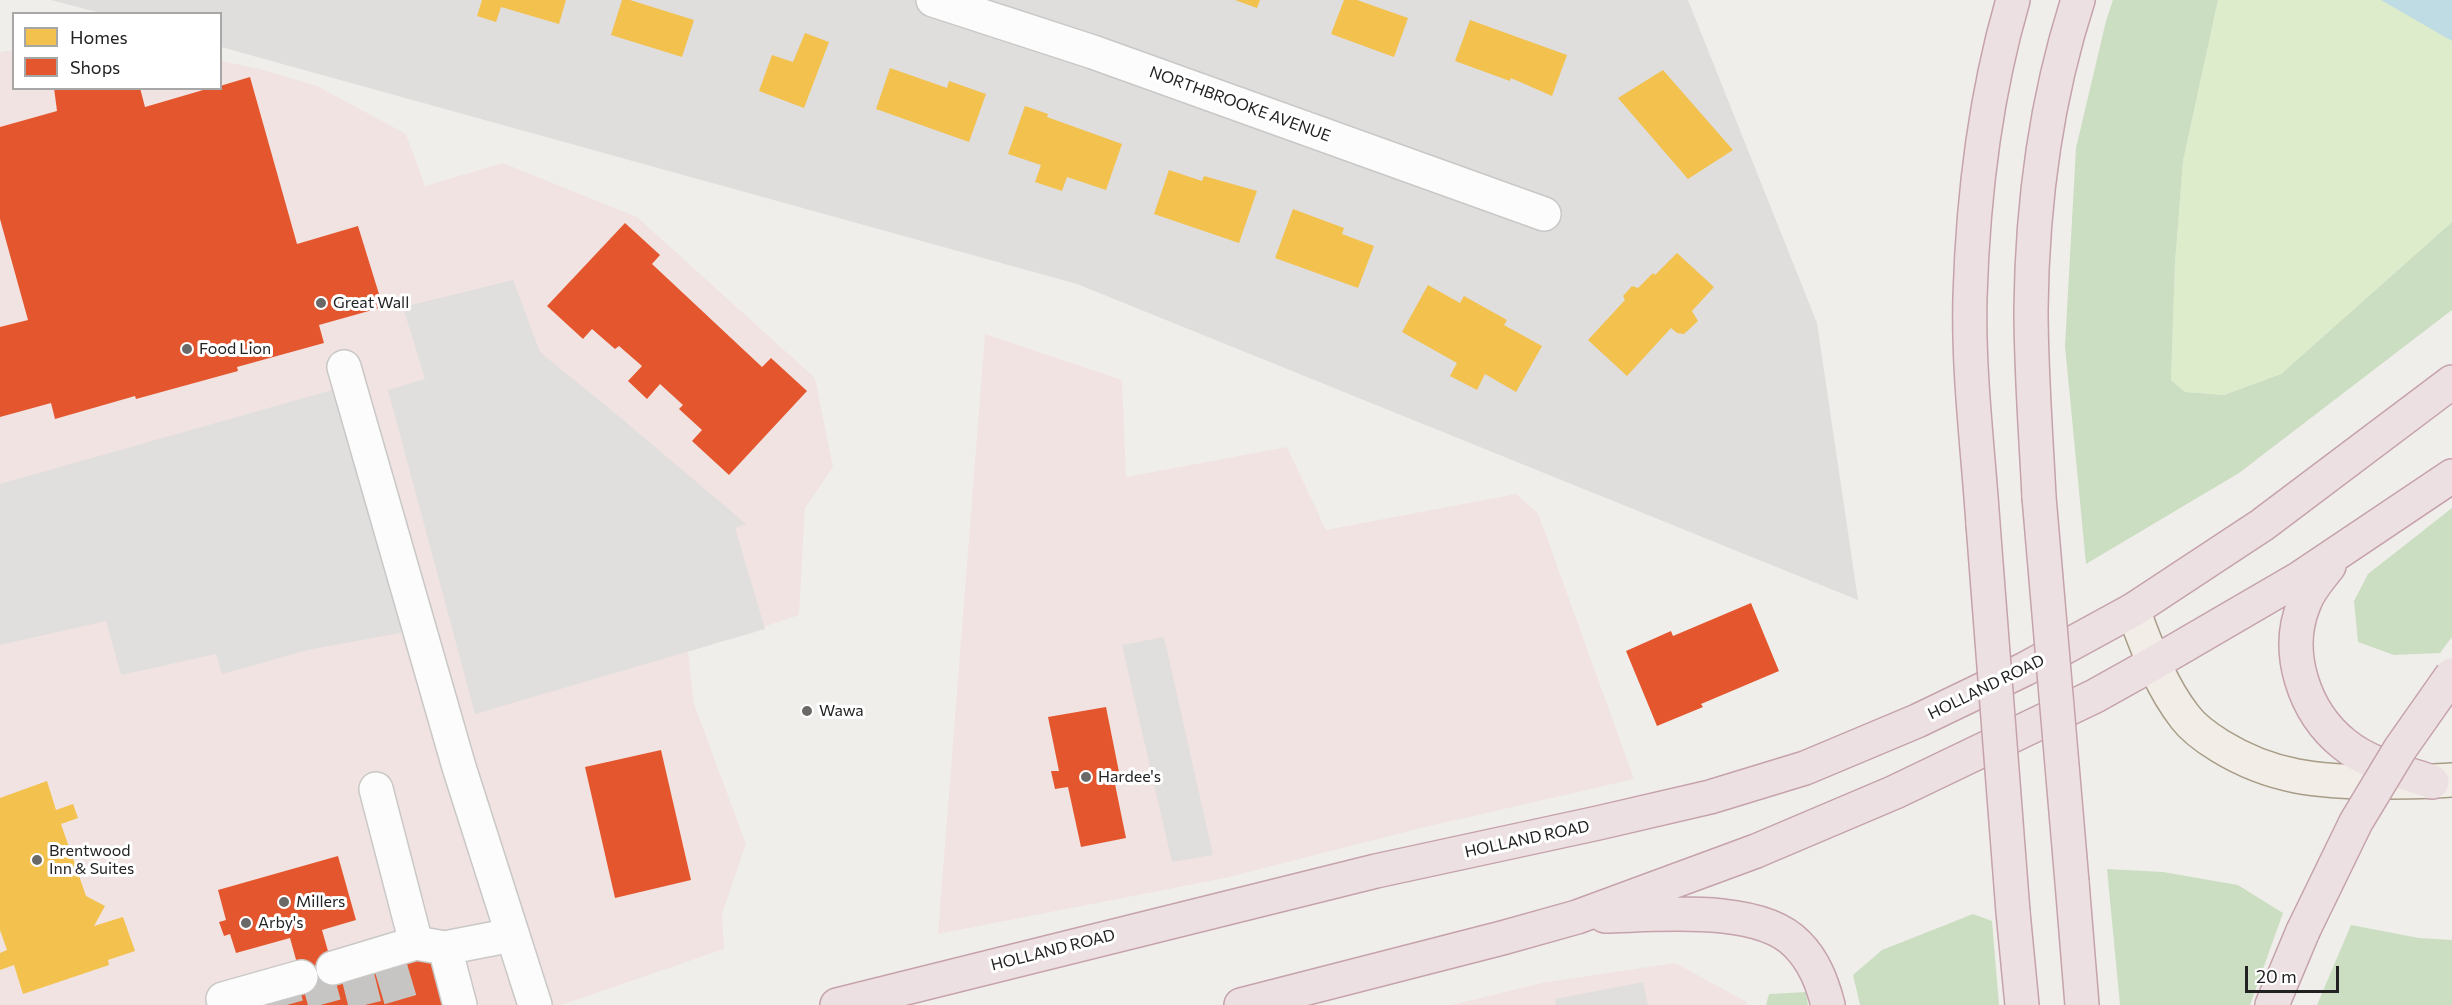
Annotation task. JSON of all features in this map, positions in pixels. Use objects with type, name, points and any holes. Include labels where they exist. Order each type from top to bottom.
[{"type":"highway","points":[[2013,0],[2001,43],[1984,124],[1971,286],[1972,375],[2022,1005]]},
{"type":"highway","points":[[2078,0],[2053,100],[2038,191],[2031,312],[2039,497],[2082,1005]]},
{"type":"highway","name":"HOLLAND ROAD","points":[[837,1005],[1365,874],[1598,824],[1759,783],[1805,768],[1917,721],[2025,669],[2133,610],[2262,525],[2452,382]]},
{"type":"highway","points":[[1241,1005],[1576,917],[1756,851],[1895,792],[2095,696],[2154,663],[2255,605],[2340,552],[2452,476]]},
{"type":"highway","points":[[2340,552],[2312,587],[2303,604],[2298,622],[2295,649],[2298,669],[2305,688],[2328,728],[2344,745],[2367,759],[2442,781]]},
{"type":"highway","points":[[2272,1005],[2303,931],[2356,822],[2400,749],[2452,675]]},
{"type":"highway","points":[[1576,917],[1698,914],[1753,921],[1775,928],[1796,942],[1811,960],[1821,979],[1828,1005]]},
{"type":"main road","points":[[2133,610],[2166,689],[2186,718],[2205,736],[2254,764],[2282,774],[2314,780],[2442,781]]},
{"type":"street","name":"NORTHBROOKE AVENUE","points":[[933,0],[1093,52],[1544,214]]},
{"type":"street","points":[[344,367],[459,767],[535,1005]]},
{"type":"street","points":[[376,789],[410,953],[459,1005]]},
{"type":"street","points":[[348,969],[410,953],[512,935]]},
{"type":"street","points":[[223,999],[289,986]]},
{"type":"shaded area","points":[[51,0],[1688,0],[1817,323],[1858,600],[1077,284],[222,47],[222,12],[96,12]]},
{"type":"shaded area","points":[[12,50],[12,90],[222,90],[222,61],[260,69],[317,86],[406,134],[425,186],[503,163],[637,217],[815,378],[833,467],[805,508],[799,615],[688,652],[694,704],[746,844],[722,914],[724,949],[561,1005],[0,1005],[0,52]]},
{"type":"shaded area","points":[[513,280],[540,352],[746,524],[735,528],[765,629],[475,714],[388,390],[425,379],[403,307]]},
{"type":"shaded area","points":[[985,334],[1122,380],[1126,477],[1287,447],[1326,530],[1516,494],[1538,513],[1634,779],[1417,829],[1225,878],[938,934]]},
{"type":"shaded area","points":[[350,385],[421,629],[308,650],[222,674],[216,654],[121,675],[106,621],[0,645],[0,484]]},
{"type":"shaded area","points":[[1164,637],[1213,855],[1172,862],[1122,645]]},
{"type":"shaded area","points":[[1675,963],[1747,1002],[1747,1005],[1452,1005],[1541,983]]},
{"type":"shaded area","points":[[1643,982],[1648,1005],[1556,1005],[1555,999]]},
{"type":"green space","points":[[2113,0],[2218,0],[2183,161],[2175,263],[2171,380],[2185,392],[2224,395],[2281,374],[2452,222],[2452,310],[2239,473],[2086,564],[2065,346],[2076,148]]},
{"type":"green space","points":[[2218,0],[2452,0],[2452,222],[2281,374],[2224,395],[2185,392],[2171,380],[2175,263],[2183,161]]},
{"type":"green space","points":[[2452,508],[2452,637],[2440,653],[2394,655],[2358,642],[2354,601],[2368,574]]},
{"type":"green space","points":[[2107,869],[2163,872],[2238,885],[2283,913],[2250,1005],[2120,1005]]},
{"type":"green space","points":[[1973,914],[1992,921],[1999,1005],[1860,1005],[1853,975],[1882,950]]},
{"type":"green space","points":[[2351,925],[2419,938],[2452,940],[2452,1005],[2317,1005]]},
{"type":"green space","points":[[1806,992],[1808,1005],[1766,1005],[1769,994]]},
{"type":"water","points":[[2381,0],[2452,0],[2452,41]]},
{"type":"building: Homes","points":[[482,0],[566,0],[559,24],[501,7],[496,22],[477,16]]},
{"type":"building: Homes","points":[[622,0],[630,0],[694,20],[682,57],[611,35]]},
{"type":"building: Homes","points":[[1235,0],[1260,0],[1257,8]]},
{"type":"building: Homes","points":[[1344,0],[1357,0],[1408,18],[1394,57],[1331,34]]},
{"type":"building: Homes","points":[[1470,20],[1567,55],[1552,96],[1511,78],[1510,81],[1455,61]]},
{"type":"building: Homes","points":[[805,33],[829,42],[804,108],[759,91],[772,55],[793,62]]},
{"type":"building: Homes","points":[[890,68],[947,88],[949,81],[986,94],[969,142],[876,109]]},
{"type":"building: Homes","points":[[1663,70],[1733,150],[1688,179],[1618,98]]},
{"type":"building: Homes","points":[[1025,106],[1048,114],[1047,117],[1122,144],[1106,190],[1067,177],[1062,191],[1035,182],[1041,165],[1008,154]]},
{"type":"building: Homes","points":[[1169,170],[1202,181],[1204,176],[1257,191],[1239,243],[1154,214]]},
{"type":"building: Homes","points":[[1293,209],[1344,228],[1342,234],[1374,246],[1358,288],[1275,258]]},
{"type":"building: Homes","points":[[1677,253],[1714,287],[1692,311],[1698,321],[1684,334],[1677,333],[1671,328],[1627,376],[1588,340],[1625,300],[1623,296],[1632,286],[1638,288]]},
{"type":"building: Homes","points":[[1428,285],[1460,303],[1464,296],[1507,320],[1504,325],[1542,346],[1516,392],[1485,374],[1477,390],[1450,376],[1457,363],[1402,332]]},
{"type":"building: Homes","name":"Brentwood Inn & Suites","points":[[47,781],[56,810],[73,804],[78,818],[61,824],[86,896],[105,906],[94,926],[123,917],[135,951],[108,960],[109,965],[23,994],[14,965],[0,970],[0,953],[7,950],[0,930],[0,798]]},
{"type":"building: Shops","points":[[250,77],[297,244],[358,226],[383,307],[319,325],[324,343],[237,367],[238,371],[136,399],[135,396],[55,419],[51,403],[0,417],[0,327],[28,320],[0,219],[0,127],[57,111],[54,90],[141,90],[145,107],[203,90],[222,90],[222,85]]},
{"type":"building: Shops","points":[[625,223],[660,255],[652,264],[762,367],[771,358],[807,391],[729,475],[692,441],[702,430],[679,409],[683,405],[660,384],[647,399],[628,381],[642,366],[619,346],[615,349],[592,329],[583,339],[547,306]]},
{"type":"building: Shops","points":[[1751,603],[1779,671],[1701,704],[1703,707],[1657,726],[1626,651],[1671,631],[1673,636]]},
{"type":"building: Shops","name":"Hardee's","points":[[1106,707],[1121,782],[1115,784],[1126,838],[1081,847],[1068,787],[1055,789],[1051,771],[1059,771],[1048,717]]},
{"type":"building: Shops","points":[[661,750],[691,880],[615,898],[585,767]]},
{"type":"building: Shops","points":[[338,856],[356,920],[322,930],[337,983],[430,957],[443,1005],[261,1005],[305,992],[290,938],[236,953],[230,934],[224,936],[219,922],[226,920],[218,890]]},
{"type":"tunnel","points":[[391,968],[402,1005]]},
{"type":"tunnel","points":[[316,972],[325,1005]]},
{"type":"tunnel","points":[[358,977],[365,1005]]},
{"type":"tunnel","points":[[285,998],[287,1005]]},
{"type":"place","name":"Great Wall","points":[[321,303]]},
{"type":"place","name":"Food Lion","points":[[187,349]]},
{"type":"place","name":"Wawa","points":[[807,711]]},
{"type":"place","name":"Hardee's","points":[[1086,777]]},
{"type":"place","name":"Brentwood Inn & Suites","points":[[37,860]]},
{"type":"place","name":"Millers","points":[[284,902]]},
{"type":"place","name":"Arby's","points":[[246,923]]}]
